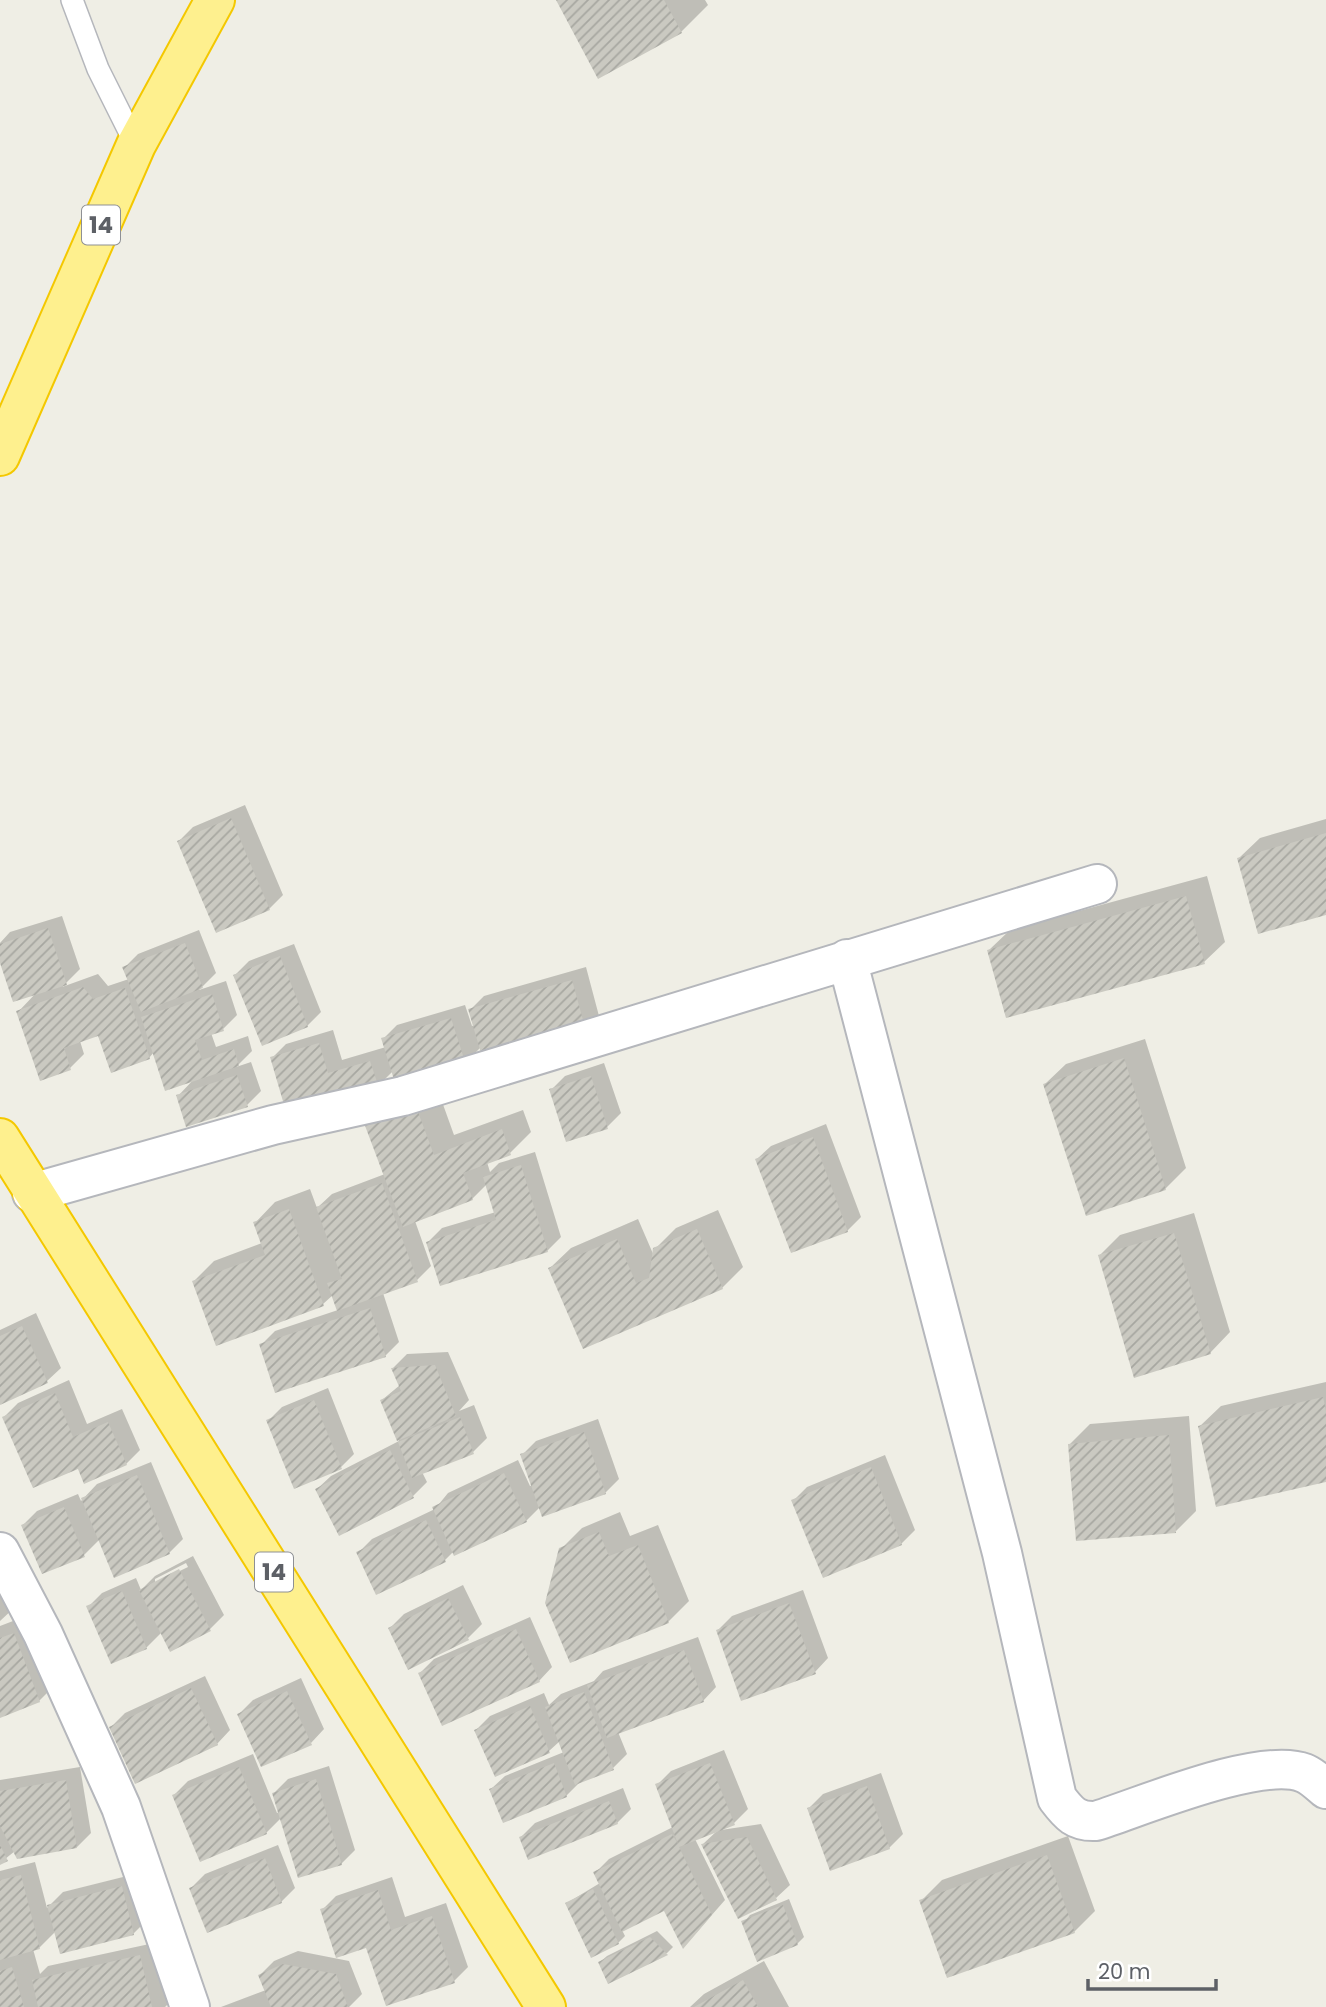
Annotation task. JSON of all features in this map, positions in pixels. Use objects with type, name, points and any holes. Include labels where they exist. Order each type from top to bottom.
[{"type":"highway","name":"14","points":[[0,456],[136,145],[215,0]]},
{"type":"highway","name":"14","points":[[0,1138],[32,1193],[300,1612],[546,2007]]},
{"type":"street","points":[[32,1193],[273,1125],[403,1096],[1097,884]]},
{"type":"street","points":[[847,959],[1002,1553],[1057,1798],[1067,1813],[1080,1822],[1096,1821],[1247,1772],[1278,1769],[1305,1773],[1326,1789]]},
{"type":"street","points":[[0,1552],[43,1634],[121,1807],[190,2007]]},
{"type":"lane","points":[[72,0],[98,69],[136,145]]},
{"type":"building","points":[[556,0],[664,0],[682,33],[598,79]]},
{"type":"building","points":[[231,818],[270,910],[216,933],[177,841]]},
{"type":"building","points":[[1326,833],[1326,915],[1258,934],[1237,858]]},
{"type":"building","points":[[1186,896],[1205,964],[1006,1018],[987,950]]},
{"type":"building","points":[[48,928],[67,985],[13,1002],[0,963],[0,944]]},
{"type":"building","points":[[185,943],[203,988],[141,1012],[122,967]]},
{"type":"building","points":[[280,956],[308,1027],[262,1046],[233,975]]},
{"type":"building","points":[[572,980],[586,1031],[483,1060],[468,1009]]},
{"type":"building","points":[[83,987],[93,999],[125,988],[150,1059],[111,1073],[98,1036],[64,1048],[71,1070],[40,1081],[16,1011]]},
{"type":"building","points":[[212,994],[224,1031],[195,1040],[202,1060],[234,1049],[239,1066],[165,1091],[141,1017]]},
{"type":"building","points":[[451,1018],[466,1065],[396,1086],[381,1038]]},
{"type":"building","points":[[319,1043],[328,1073],[370,1061],[379,1088],[287,1115],[270,1057]]},
{"type":"building","points":[[1124,1058],[1166,1190],[1086,1216],[1043,1084]]},
{"type":"building","points":[[237,1075],[248,1107],[186,1127],[176,1095]]},
{"type":"building","points":[[591,1076],[608,1129],[566,1142],[549,1089]]},
{"type":"building","points":[[415,1104],[434,1155],[502,1129],[511,1155],[463,1173],[473,1200],[403,1227],[364,1123]]},
{"type":"building","points":[[813,1137],[848,1232],[791,1253],[755,1159]]},
{"type":"building","points":[[521,1165],[548,1252],[440,1286],[426,1242],[496,1220],[483,1177]]},
{"type":"building","points":[[382,1183],[418,1282],[337,1311],[327,1283],[342,1279],[316,1207]]},
{"type":"building","points":[[289,1209],[324,1306],[216,1346],[192,1281],[265,1255],[253,1222]]},
{"type":"building","points":[[697,1229],[723,1289],[583,1349],[548,1268],[617,1239],[636,1283],[649,1278],[653,1248]]},
{"type":"building","points":[[1174,1233],[1211,1354],[1134,1378],[1098,1255]]},
{"type":"building","points":[[370,1308],[386,1357],[275,1393],[259,1344]]},
{"type":"building","points":[[22,1326],[48,1383],[0,1405],[0,1336]]},
{"type":"building","points":[[435,1365],[456,1416],[397,1441],[380,1400],[401,1391],[391,1368]]},
{"type":"building","points":[[55,1393],[73,1437],[108,1422],[127,1465],[84,1484],[78,1469],[33,1488],[2,1417]]},
{"type":"building","points":[[1323,1397],[1326,1411],[1326,1482],[1216,1507],[1198,1426]]},
{"type":"building","points":[[314,1400],[342,1469],[294,1489],[266,1420]]},
{"type":"building","points":[[460,1417],[474,1454],[412,1478],[398,1442]]},
{"type":"building","points":[[584,1432],[606,1494],[542,1517],[520,1454]]},
{"type":"building","points":[[1169,1435],[1176,1533],[1076,1541],[1068,1444]]},
{"type":"building","points":[[390,1450],[414,1498],[339,1536],[315,1489]]},
{"type":"building","points":[[871,1467],[902,1545],[823,1578],[791,1500]]},
{"type":"building","points":[[504,1473],[527,1522],[454,1556],[432,1507]]},
{"type":"building","points":[[137,1475],[170,1554],[114,1578],[81,1498]]},
{"type":"building","points":[[64,1507],[85,1557],[42,1574],[21,1525]]},
{"type":"building","points":[[426,1520],[446,1562],[376,1595],[356,1552]]},
{"type":"building","points":[[599,1532],[609,1556],[638,1545],[669,1623],[570,1663],[545,1603],[559,1548]]},
{"type":"building","points":[[179,1569],[211,1631],[170,1652],[139,1590]]},
{"type":"building","points":[[122,1591],[147,1649],[111,1664],[86,1606]]},
{"type":"building","points":[[448,1598],[469,1640],[408,1670],[388,1628]]},
{"type":"building","points":[[789,1603],[816,1674],[741,1701],[716,1630]]},
{"type":"building","points":[[516,1629],[540,1682],[442,1726],[418,1673]]},
{"type":"building","points":[[14,1633],[40,1702],[0,1718],[0,1638]]},
{"type":"building","points":[[684,1650],[704,1702],[607,1738],[587,1685]]},
{"type":"building","points":[[191,1688],[218,1745],[135,1784],[109,1727]]},
{"type":"building","points":[[287,1691],[312,1745],[261,1767],[237,1714]]},
{"type":"building","points":[[584,1692],[614,1770],[575,1785],[545,1707]]},
{"type":"building","points":[[530,1706],[550,1753],[495,1777],[474,1730]]},
{"type":"building","points":[[554,1763],[567,1797],[503,1823],[489,1789]]},
{"type":"building","points":[[710,1763],[735,1825],[679,1847],[712,1915],[683,1949],[664,1911],[622,1932],[593,1872],[672,1834],[678,1844],[655,1784]]},
{"type":"building","points":[[239,1767],[267,1834],[200,1862],[172,1795]]},
{"type":"building","points":[[316,1779],[342,1865],[298,1878],[272,1793]]},
{"type":"building","points":[[66,1780],[77,1848],[17,1859],[0,1826],[0,1791]]},
{"type":"building","points":[[867,1786],[890,1849],[830,1871],[807,1808]]},
{"type":"building","points":[[609,1801],[618,1824],[528,1860],[519,1837]]},
{"type":"building","points":[[747,1837],[777,1900],[738,1919],[701,1844]]},
{"type":"building","points":[[0,1845],[8,1861],[0,1865]]},
{"type":"building","points":[[1047,1855],[1075,1933],[947,1978],[919,1900]]},
{"type":"building","points":[[265,1858],[282,1903],[207,1933],[189,1888]]},
{"type":"building","points":[[21,1875],[40,1949],[0,1960],[0,1880]]},
{"type":"building","points":[[122,1886],[134,1935],[60,1954],[47,1905]]},
{"type":"building","points":[[593,1889],[619,1944],[591,1958],[565,1903]]},
{"type":"building","points":[[378,1890],[391,1930],[432,1916],[455,1983],[386,2006],[366,1948],[336,1958],[320,1909]]},
{"type":"building","points":[[783,1905],[798,1945],[757,1962],[741,1921]]},
{"type":"building","points":[[650,1937],[668,1955],[608,1984],[598,1962]]},
{"type":"building","points":[[140,1955],[152,2007],[38,2007],[32,1980]]},
{"type":"building","points":[[283,1964],[336,1974],[348,2007],[271,2007],[258,1975]]},
{"type":"building","points":[[12,1967],[24,2007],[0,2007],[0,1971]]},
{"type":"building","points":[[743,1980],[758,2007],[694,2007]]}]
